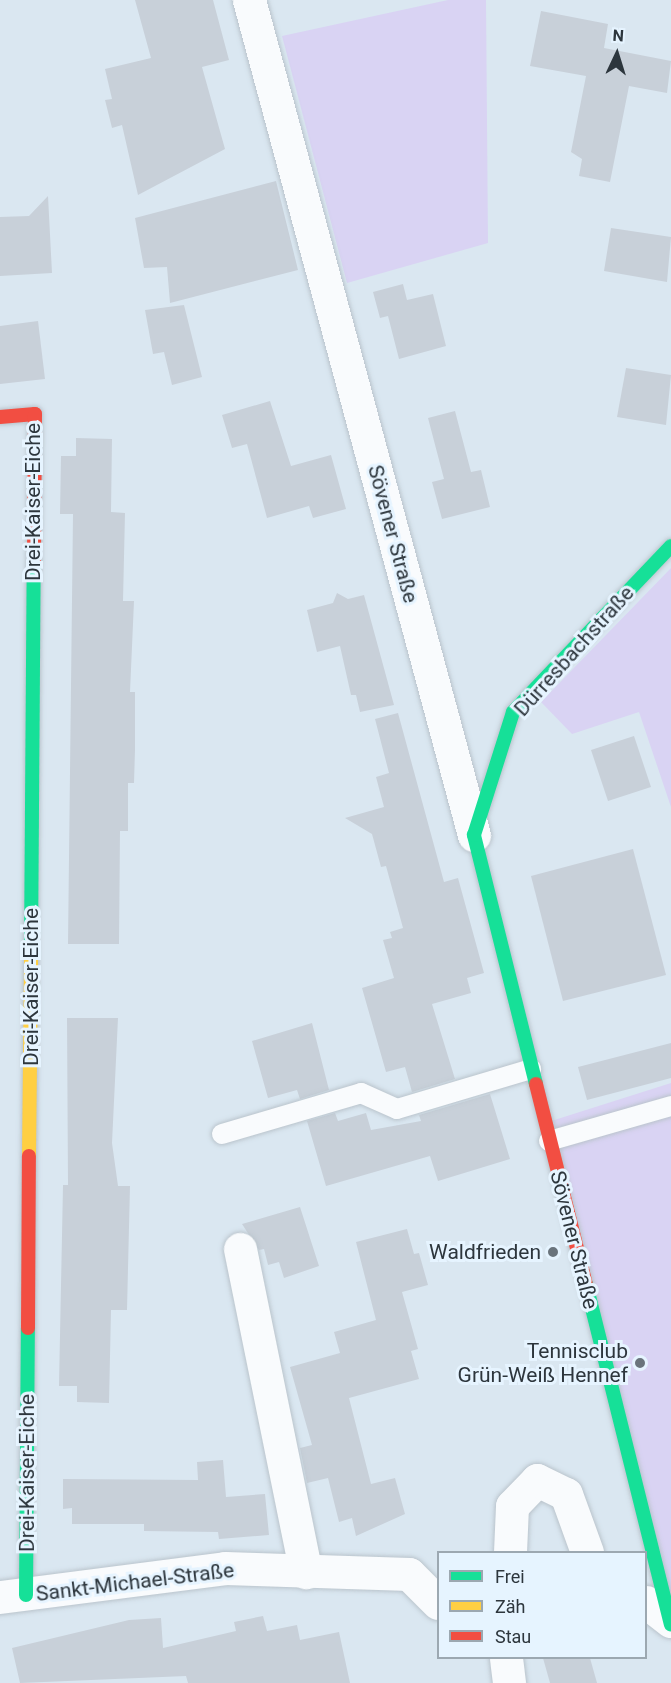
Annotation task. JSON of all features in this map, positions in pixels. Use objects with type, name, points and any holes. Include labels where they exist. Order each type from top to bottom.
[{"type":"street","name":"Sövener Straße","points":[[249,0],[474,835],[647,1551]]},
{"type":"street","name":"Drei-Kaiser-Eiche","points":[[0,417],[35,414],[13,1596]]},
{"type":"street","name":"Dürresbachstraße","points":[[474,835],[513,712],[671,546]]},
{"type":"street","points":[[240,1250],[306,1572]]},
{"type":"street","points":[[510,1551],[512,1506],[537,1480],[566,1494],[587,1551]]},
{"type":"street","name":"Sövener Straße","points":[[647,1553],[662,1616]]},
{"type":"street","name":"Sankt-Michael-Straße","points":[[13,1596],[225,1568],[409,1574],[437,1602]]},
{"type":"street","points":[[506,1659],[509,1683]]},
{"type":"lane","points":[[222,1134],[361,1093],[397,1110],[531,1069]]},
{"type":"lane","points":[[549,1141],[671,1106]]},
{"type":"shaded area","points":[[448,0],[486,0],[488,243],[347,283],[282,36]]},
{"type":"shaded area","points":[[671,568],[671,807],[639,712],[572,734],[541,702]]},
{"type":"shaded area","name":"Tennisclub Grün-Weiß Hennef","points":[[671,1083],[671,1602],[545,1123]]},
{"type":"building","points":[[135,0],[213,0],[229,60],[202,67],[225,149],[138,195],[122,125],[112,128],[105,100],[112,99],[105,69],[151,58]]},
{"type":"building","points":[[541,11],[608,24],[604,48],[671,61],[667,93],[629,86],[610,182],[579,176],[582,159],[571,152],[586,76],[530,66]]},
{"type":"building","points":[[276,181],[298,270],[170,303],[167,267],[144,268],[135,218]]},
{"type":"building","points":[[48,196],[52,273],[0,276],[0,217],[29,216]]},
{"type":"building","points":[[611,228],[671,237],[667,282],[604,271]]},
{"type":"building","points":[[403,284],[407,300],[433,294],[446,346],[399,359],[388,316],[380,318],[373,292]]},
{"type":"building","points":[[184,305],[202,377],[172,385],[164,352],[153,354],[145,310]]},
{"type":"building","points":[[38,321],[45,379],[0,384],[0,326]]},
{"type":"building","points":[[626,368],[671,375],[666,425],[617,417]]},
{"type":"building","points":[[270,401],[291,466],[331,455],[346,509],[313,518],[309,506],[267,518],[247,444],[232,448],[222,415]]},
{"type":"building","points":[[455,411],[471,472],[481,470],[490,507],[442,519],[432,482],[444,479],[428,418]]},
{"type":"building","points":[[76,438],[112,439],[111,512],[125,513],[123,601],[134,601],[130,692],[135,692],[134,783],[128,783],[128,831],[120,831],[119,944],[68,944],[73,514],[60,514],[61,456],[76,456]]},
{"type":"building","points":[[337,593],[348,599],[364,595],[394,705],[360,712],[356,695],[351,695],[340,646],[317,652],[307,610],[333,603]]},
{"type":"building","points":[[398,713],[444,882],[458,878],[484,973],[467,978],[471,993],[432,1004],[455,1079],[412,1092],[405,1067],[386,1072],[362,988],[394,978],[383,940],[392,938],[390,932],[403,928],[386,866],[381,867],[372,834],[345,818],[384,807],[376,777],[389,773],[375,719]]},
{"type":"building","points":[[634,736],[651,787],[608,801],[591,750]]},
{"type":"building","points":[[633,849],[666,975],[563,1001],[531,876]]},
{"type":"building","points":[[67,1018],[118,1018],[112,1143],[118,1186],[130,1186],[127,1310],[111,1310],[109,1403],[77,1402],[77,1386],[59,1386],[63,1185],[68,1185]]},
{"type":"building","points":[[312,1023],[329,1090],[300,1099],[297,1090],[268,1098],[252,1041]]},
{"type":"building","points":[[671,1043],[671,1078],[587,1100],[578,1067]]},
{"type":"building","points":[[490,1094],[510,1159],[438,1181],[430,1156],[326,1186],[307,1121],[335,1113],[338,1121],[366,1113],[371,1130],[421,1121],[419,1115]]},
{"type":"building","points":[[300,1207],[319,1266],[284,1278],[279,1262],[268,1265],[264,1249],[259,1250],[242,1224]]},
{"type":"building","points":[[407,1229],[414,1254],[419,1253],[428,1285],[402,1292],[418,1349],[411,1351],[419,1379],[349,1398],[371,1484],[395,1478],[405,1514],[356,1536],[352,1518],[339,1522],[328,1478],[307,1483],[300,1448],[312,1445],[290,1367],[340,1353],[334,1332],[376,1320],[356,1242]]},
{"type":"building","points":[[223,1460],[226,1497],[265,1494],[269,1535],[219,1539],[218,1532],[144,1531],[144,1524],[72,1524],[72,1508],[63,1509],[63,1479],[198,1480],[197,1462]]},
{"type":"building","points":[[263,1616],[267,1631],[297,1625],[300,1640],[339,1632],[350,1683],[188,1683],[186,1676],[20,1683],[12,1648],[129,1620],[161,1618],[163,1648],[236,1631],[234,1622]]},
{"type":"building","points":[[543,1659],[590,1659],[597,1683],[550,1683]]},
{"type":"traffic: fast","points":[[536,1084],[474,835],[513,712],[671,546]]},
{"type":"traffic: fast","points":[[31,950],[34,563]]},
{"type":"traffic: fast","points":[[586,1284],[671,1625]]},
{"type":"traffic: fast","points":[[26,1595],[28,1328]]},
{"type":"traffic: slow","points":[[29,1156],[31,950]]},
{"type":"traffic: jam","points":[[0,417],[35,414],[34,563]]},
{"type":"traffic: jam","points":[[536,1084],[586,1284]]},
{"type":"traffic: jam","points":[[28,1328],[29,1156]]},
{"type":"place","name":"Waldfrieden","points":[[553,1252]]},
{"type":"place","name":"Tennisclub Grün-Weiß Hennef","points":[[640,1363]]}]
